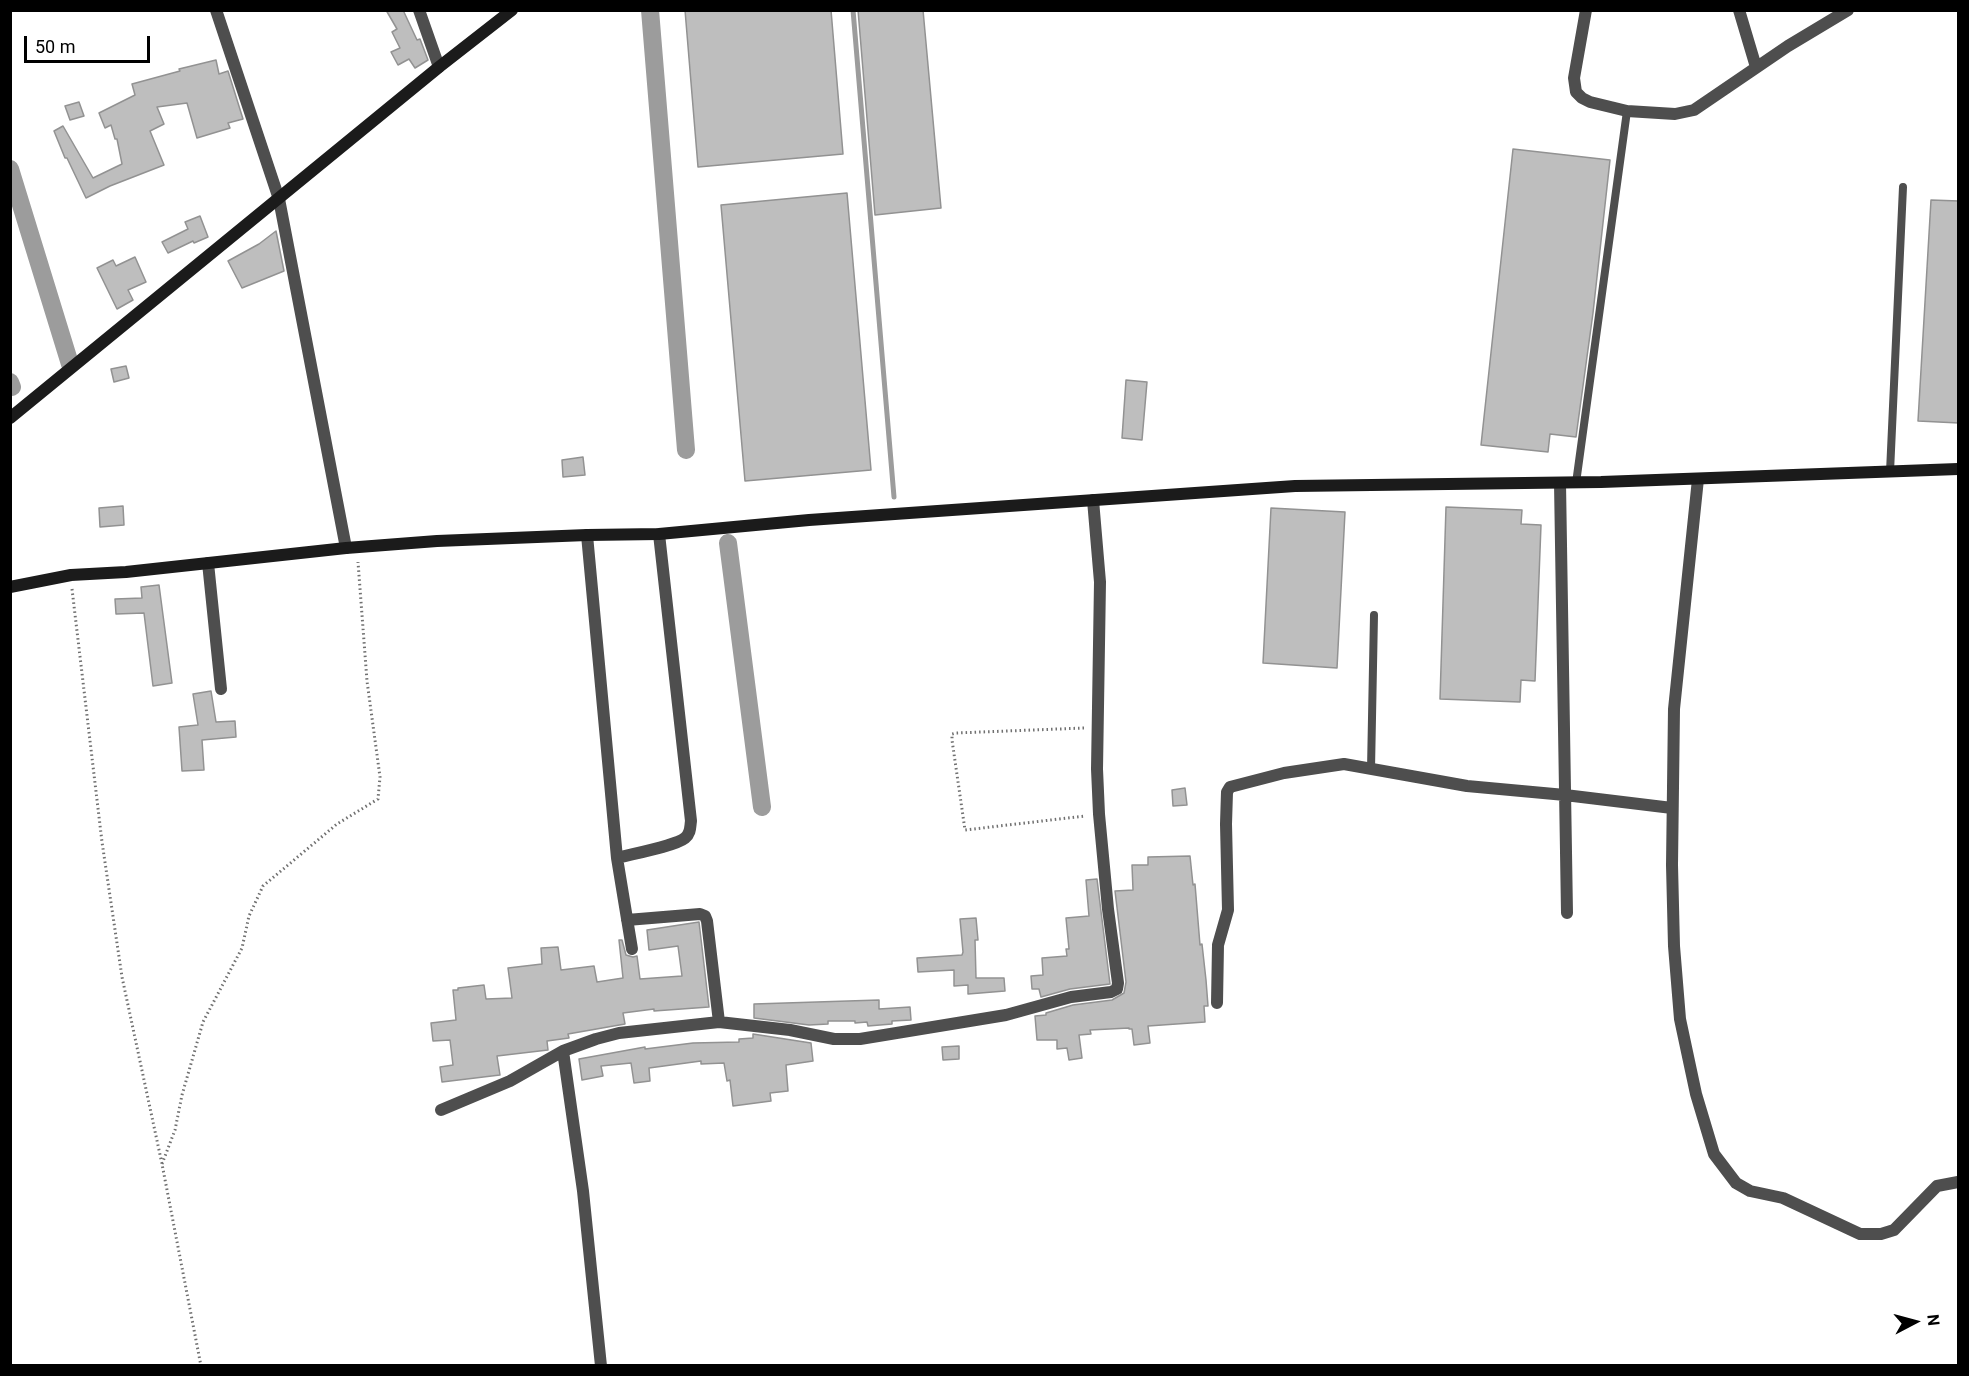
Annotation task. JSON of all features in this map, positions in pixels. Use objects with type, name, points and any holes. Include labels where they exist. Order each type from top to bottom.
[{"type":"street","points":[[216,10],[279,199],[352,548]]},
{"type":"street","points":[[419,10],[439,67]]},
{"type":"street","points":[[10,418],[439,67],[512,10]]},
{"type":"street","points":[[1586,10],[1574,78],[1576,92],[1590,102],[1627,111],[1675,114],[1694,110],[1756,67],[1848,10]]},
{"type":"street","points":[[1740,10],[1756,67]]},
{"type":"street","points":[[10,587],[71,575],[126,572],[437,541],[659,534],[809,520],[1295,486],[1576,483],[1959,469]]},
{"type":"street","points":[[1698,479],[1674,709],[1672,808],[1674,935],[1680,1019],[1696,1094],[1713,1154],[1736,1183],[1750,1191],[1783,1198],[1860,1234],[1881,1234],[1894,1230],[1937,1186],[1959,1182]]},
{"type":"street","points":[[1560,483],[1567,913]]},
{"type":"street","points":[[441,1110],[510,1081],[563,1051],[619,1033],[719,1022],[789,1030],[834,1039],[860,1039],[1006,1015],[1071,997],[1111,992],[1117,989],[1099,814],[1097,768],[1100,582],[1093,500]]},
{"type":"street","points":[[617,858],[671,844],[684,839],[690,831],[691,821],[659,534]]},
{"type":"street","points":[[587,535],[617,858],[632,950]]},
{"type":"street","points":[[208,563],[221,689]]},
{"type":"street","points":[[1217,1003],[1218,945],[1228,910],[1226,825],[1227,792],[1230,787],[1284,773],[1344,764],[1467,786],[1672,808]]},
{"type":"street","points":[[627,920],[700,914],[705,916],[719,1022]]},
{"type":"street","points":[[563,1051],[583,1191],[602,1365]]},
{"type":"lane","points":[[1576,483],[1627,111]]},
{"type":"lane","points":[[1890,472],[1903,188]]},
{"type":"lane","points":[[1371,769],[1374,615]]},
{"type":"path","points":[[162,1164],[175,1130],[182,1095],[203,1022],[242,948],[249,916],[263,886],[337,824],[378,799],[380,777],[352,548]]},
{"type":"path","points":[[71,575],[102,842],[120,966],[201,1365]]},
{"type":"path","points":[[1098,728],[956,733],[952,734],[952,740],[965,830],[1099,814]]},
{"type":"building","points":[[386,10],[403,10],[417,40],[420,39],[428,60],[415,68],[409,59],[398,65],[391,52],[400,48],[392,32],[397,29]]},
{"type":"building","points":[[685,10],[831,10],[843,154],[698,167]]},
{"type":"building","points":[[858,10],[923,10],[941,208],[875,215]]},
{"type":"building","points":[[216,60],[219,74],[228,71],[243,119],[228,123],[230,128],[197,138],[187,103],[157,107],[164,124],[150,131],[164,165],[86,198],[54,131],[63,126],[93,178],[122,164],[117,139],[115,139],[111,125],[105,128],[99,113],[135,95],[132,84]]},
{"type":"building","points":[[79,102],[84,116],[70,120],[65,106]]},
{"type":"building","points":[[1513,149],[1610,160],[1576,437],[1550,434],[1548,452],[1481,445]]},
{"type":"building","points":[[847,193],[871,470],[745,481],[721,205]]},
{"type":"building","points":[[1931,200],[1959,201],[1959,423],[1918,421]]},
{"type":"building","points":[[200,216],[208,237],[194,243],[193,241],[168,253],[162,242],[188,229],[185,222]]},
{"type":"building","points":[[276,231],[284,271],[242,288],[228,261],[259,244]]},
{"type":"building","points":[[135,257],[146,282],[128,290],[133,300],[117,309],[97,268],[113,260],[116,266]]},
{"type":"building","points":[[126,366],[129,378],[114,382],[111,369]]},
{"type":"building","points":[[1126,380],[1147,382],[1142,440],[1122,438]]},
{"type":"building","points":[[583,457],[585,475],[563,477],[562,460]]},
{"type":"building","points":[[123,506],[124,525],[100,527],[99,508]]},
{"type":"building","points":[[1446,507],[1522,510],[1521,524],[1541,525],[1535,681],[1521,680],[1520,702],[1440,699]]},
{"type":"building","points":[[1271,508],[1345,512],[1337,668],[1263,663]]},
{"type":"building","points":[[159,585],[172,683],[153,686],[144,613],[116,614],[115,599],[142,598],[141,587]]},
{"type":"building","points":[[211,691],[216,722],[235,721],[236,737],[202,740],[204,770],[182,771],[179,727],[198,725],[193,694]]},
{"type":"building","points":[[1185,788],[1187,805],[1173,806],[1172,790]]},
{"type":"building","points":[[1190,856],[1206,980],[1208,1006],[1204,1006],[1205,1022],[1148,1026],[1150,1043],[1134,1045],[1132,1029],[1090,1030],[1091,1034],[1079,1035],[1082,1058],[1069,1060],[1067,1048],[1057,1049],[1057,1040],[1037,1040],[1035,1016],[1046,1015],[1046,1013],[1073,1005],[1112,1000],[1124,993],[1126,982],[1115,891],[1133,890],[1132,865],[1148,865],[1148,857]]},
{"type":"building","points":[[1097,879],[1110,984],[1070,989],[1041,997],[1039,989],[1032,989],[1031,976],[1043,975],[1042,958],[1067,956],[1066,949],[1069,949],[1066,918],[1089,916],[1086,880]]},
{"type":"building","points":[[976,918],[978,940],[975,940],[976,978],[1004,978],[1005,991],[968,994],[968,985],[954,986],[954,970],[918,972],[917,958],[962,955],[960,919]]},
{"type":"building","points":[[699,922],[709,1007],[654,1011],[654,1009],[623,1013],[625,1024],[568,1034],[569,1038],[547,1041],[548,1050],[497,1056],[500,1075],[442,1082],[440,1067],[453,1065],[450,1040],[433,1041],[431,1023],[456,1020],[453,990],[484,985],[486,999],[512,998],[508,968],[542,964],[541,948],[558,947],[561,970],[594,966],[597,982],[623,978],[619,940],[622,940],[626,955],[637,956],[640,979],[682,976],[678,946],[649,950],[647,930]]},
{"type":"building","points":[[879,1000],[879,1009],[910,1007],[911,1020],[868,1026],[867,1022],[855,1023],[855,1021],[828,1021],[828,1024],[809,1025],[754,1018],[754,1004]]},
{"type":"building","points":[[753,1034],[811,1043],[813,1061],[786,1065],[788,1091],[770,1093],[771,1101],[733,1106],[730,1080],[727,1081],[724,1063],[701,1064],[701,1061],[649,1068],[650,1081],[634,1083],[631,1063],[601,1066],[603,1076],[582,1080],[579,1059],[645,1047],[645,1049],[693,1043],[739,1042],[739,1039],[753,1038]]},
{"type":"building","points":[[959,1046],[959,1059],[943,1060],[942,1047]]},
{"type":"waterway","points":[[650,10],[686,450]]},
{"type":"waterway","points":[[853,10],[894,497]]},
{"type":"waterway","points":[[10,169],[70,364]]},
{"type":"waterway","points":[[10,382],[12,387]]},
{"type":"waterway","points":[[728,543],[762,807]]}]
